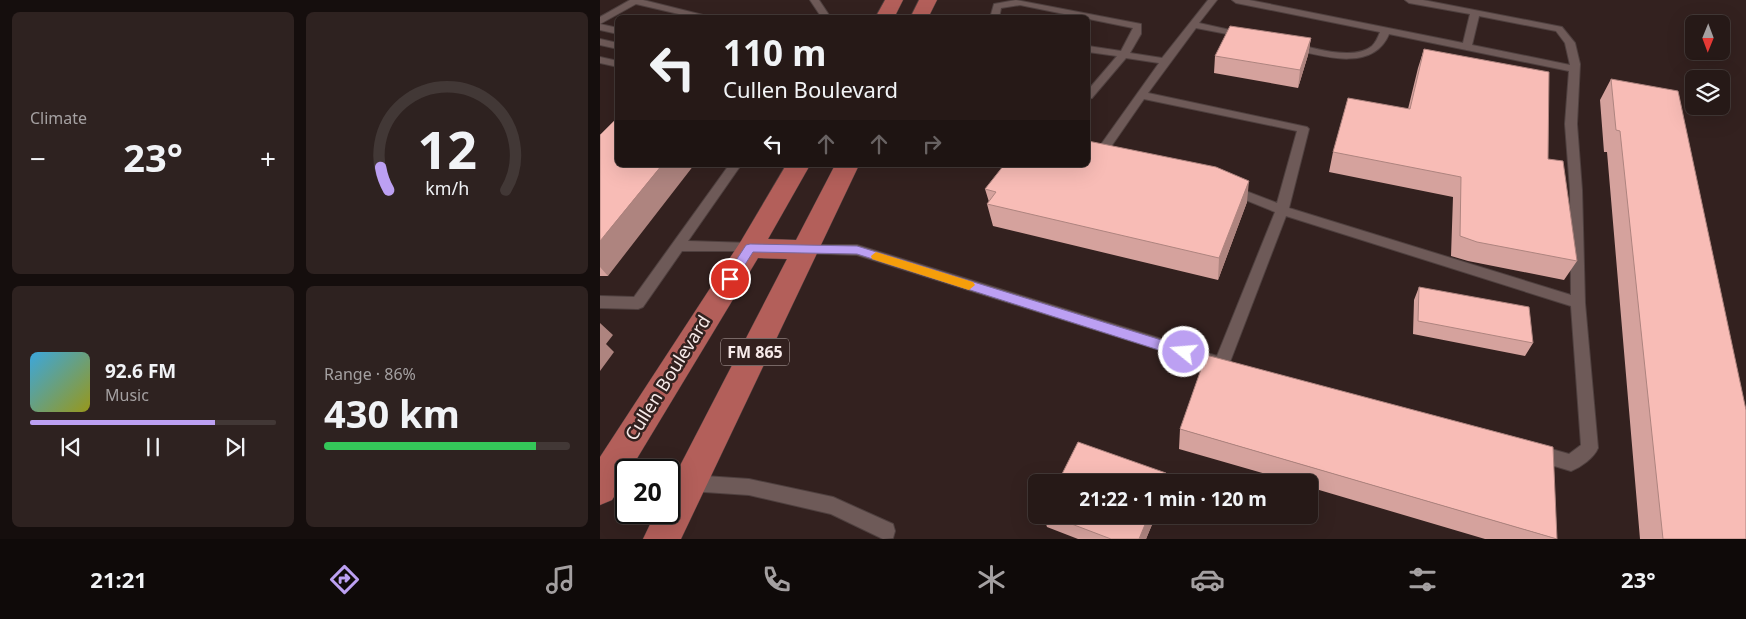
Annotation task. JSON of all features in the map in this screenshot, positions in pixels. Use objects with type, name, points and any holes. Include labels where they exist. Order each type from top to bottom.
[{"type":"main road","points":[[886,15],[894,0]]},
{"type":"main road","points":[[920,15],[928,0]]},
{"type":"main road","name":"Cullen Boulevard","points":[[600,488],[750,248],[797,167]]},
{"type":"main road","name":"FM 865","points":[[662,539],[846,167]]},
{"type":"main road","points":[[750,248],[806,250]]},
{"type":"lane","points":[[814,0],[825,15]]},
{"type":"lane","points":[[1119,157],[1100,153],[1165,61],[1213,0]]},
{"type":"lane","points":[[1236,0],[1574,69]]},
{"type":"lane","points":[[1409,0],[1559,29],[1570,43],[1574,69],[1572,124],[1576,190],[1578,303],[1590,448],[1571,463],[1524,450]]},
{"type":"lane","points":[[600,20],[635,1],[688,15]]},
{"type":"lane","points":[[994,15],[996,6],[1020,2],[1084,15]]},
{"type":"lane","points":[[645,10],[654,5]]},
{"type":"lane","points":[[662,14],[671,9]]},
{"type":"lane","points":[[1467,47],[1475,12]]},
{"type":"lane","points":[[1090,16],[1138,26],[1138,33],[1122,56],[1092,85]]},
{"type":"lane","points":[[1194,25],[1252,37]]},
{"type":"lane","points":[[600,27],[615,29]]},
{"type":"lane","points":[[1281,44],[1329,54],[1361,55],[1377,47],[1386,30]]},
{"type":"lane","points":[[1090,49],[1122,56],[1165,61]]},
{"type":"lane","points":[[1141,95],[1303,128],[1282,210],[1221,364]]},
{"type":"lane","points":[[600,302],[638,303],[734,167]]},
{"type":"lane","points":[[1218,184],[1282,210],[1578,303]]},
{"type":"lane","points":[[678,246],[750,248]]},
{"type":"lane","points":[[806,250],[857,250],[1240,369]]},
{"type":"lane","points":[[689,483],[749,487],[833,506],[886,531]]},
{"type":"building","points":[[1230,26],[1311,38],[1300,70],[1215,56]]},
{"type":"building","points":[[1424,49],[1549,72],[1548,159],[1563,161],[1577,261],[1477,242],[1460,236],[1461,177],[1333,152],[1348,98],[1410,109]]},
{"type":"building","points":[[1611,79],[1678,91],[1746,410],[1746,539],[1663,539],[1620,131],[1616,130]]},
{"type":"building","points":[[615,120],[615,167],[660,167],[600,241],[600,135]]},
{"type":"building","points":[[1090,141],[1216,167],[1249,181],[1219,258],[987,204],[996,192],[985,189],[1002,167],[1090,167]]},
{"type":"building","points":[[1419,287],[1529,307],[1533,343],[1418,321]]},
{"type":"building","points":[[1206,355],[1553,447],[1557,539],[1180,429]]},
{"type":"building","points":[[1078,442],[1166,473],[1166,474],[1062,474]]},
{"type":"building","points":[[1072,524],[1145,524],[1139,539],[1111,539]]},
{"type":"slow traffic","points":[[876,256],[969,285]]},
{"type":"route","points":[[730,279],[750,248],[857,250],[1184,352]]}]
